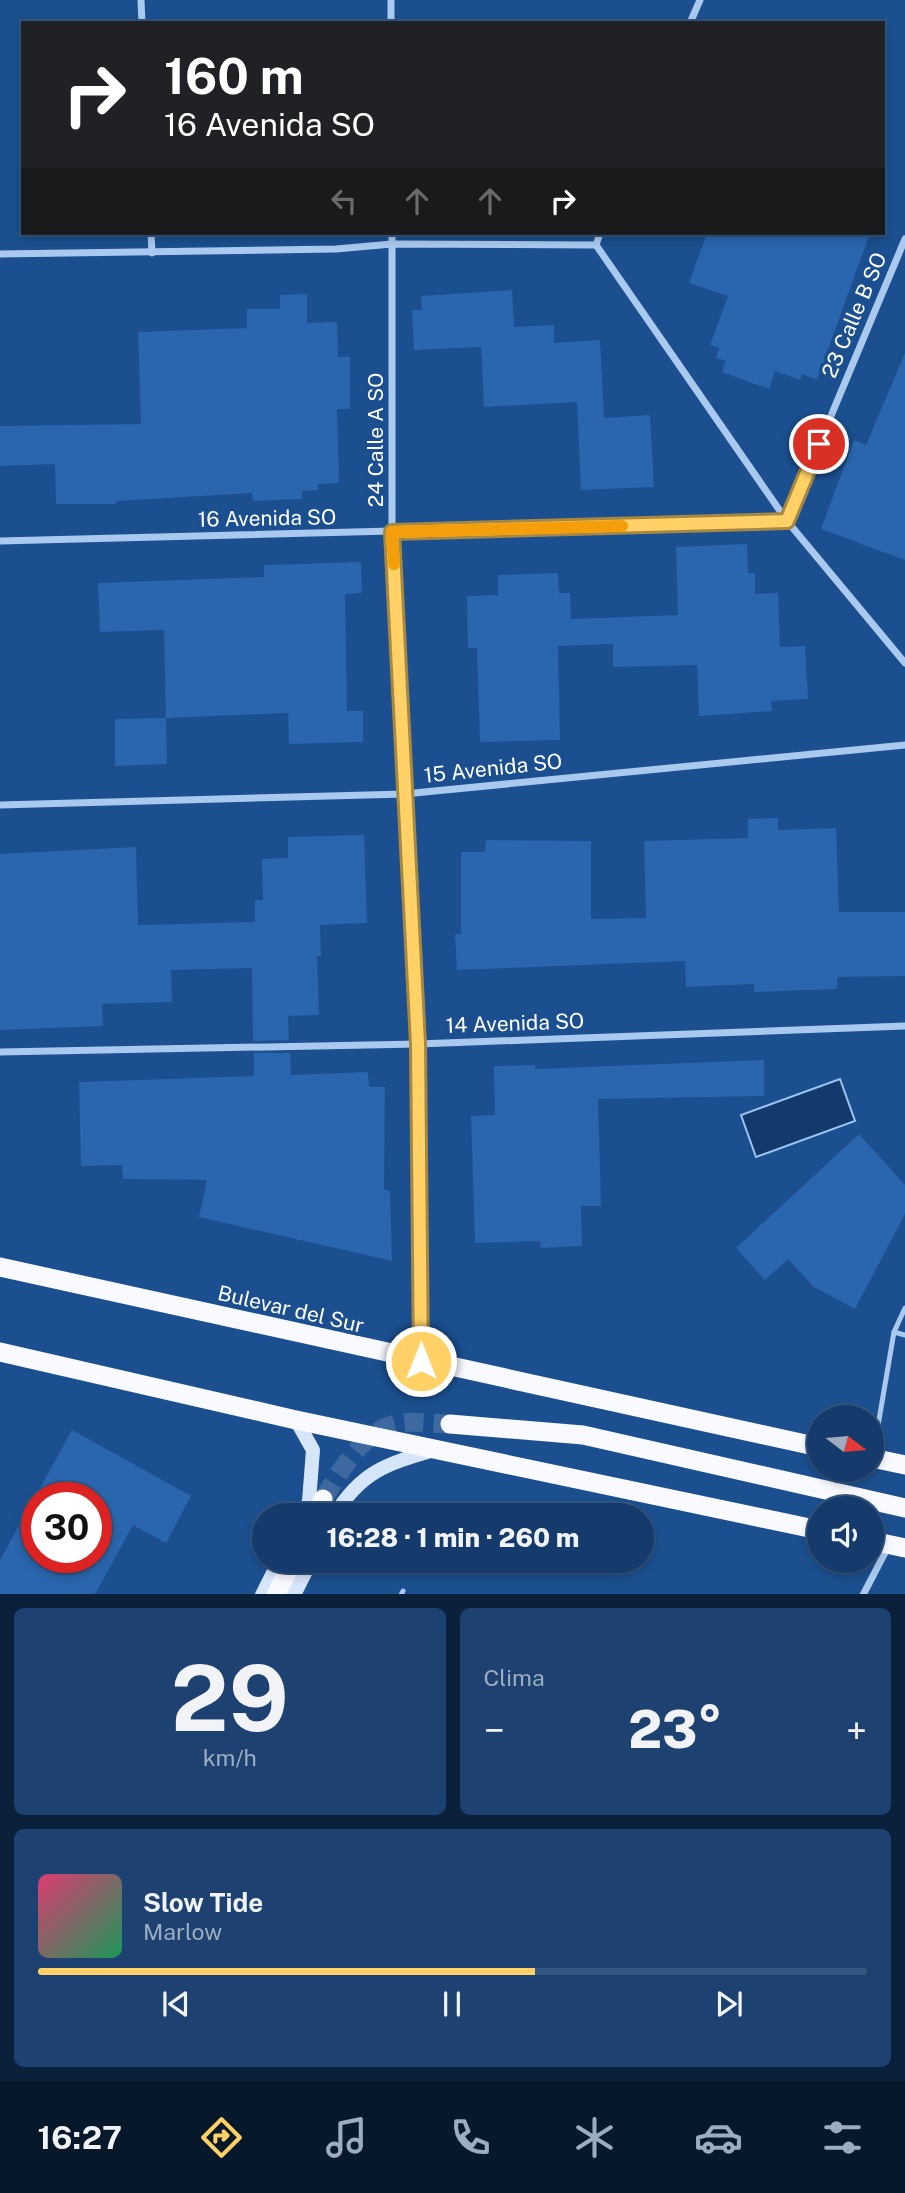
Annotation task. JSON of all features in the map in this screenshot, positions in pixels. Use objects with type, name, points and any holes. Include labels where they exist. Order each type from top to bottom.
[{"type":"highway","name":"Bulevar del Sur","points":[[0,1267],[807,1444]]},
{"type":"highway","points":[[0,1352],[296,1420],[807,1528]]},
{"type":"highway","points":[[450,1424],[583,1435],[905,1508]]},
{"type":"highway","points":[[884,1461],[905,1465]]},
{"type":"highway","points":[[276,1594],[287,1573]]},
{"type":"main road","points":[[296,1420],[313,1450],[308,1503]]},
{"type":"main road","points":[[332,1503],[384,1465],[435,1450]]},
{"type":"main road","points":[[262,1594],[273,1573]]},
{"type":"main road","points":[[294,1594],[305,1573]]},
{"type":"street","points":[[141,0],[142,21]]},
{"type":"street","points":[[391,0],[391,21]]},
{"type":"street","points":[[691,21],[700,0]]},
{"type":"street","points":[[151,235],[152,253]]},
{"type":"street","name":"24 Calle A SO","points":[[392,235],[392,532],[418,1044],[421,1361]]},
{"type":"street","points":[[596,245],[599,235]]},
{"type":"street","name":"23 Calle B SO","points":[[787,521],[905,239]]},
{"type":"street","points":[[0,254],[336,249],[392,244],[596,245]]},
{"type":"street","points":[[596,245],[787,521],[905,663]]},
{"type":"street","name":"16 Avenida SO","points":[[0,541],[787,521]]},
{"type":"street","name":"15 Avenida SO","points":[[0,805],[404,794],[905,745]]},
{"type":"street","name":"14 Avenida SO","points":[[0,1052],[418,1044],[905,1026]]},
{"type":"street","points":[[863,1594],[889,1544]]},
{"type":"lane","points":[[881,1405],[894,1332],[905,1308]]},
{"type":"lane","points":[[894,1332],[905,1335]]},
{"type":"water","points":[[840,1079],[855,1121],[756,1157],[741,1115]]},
{"type":"building","points":[[706,235],[869,235],[817,380],[802,374],[800,380],[775,371],[769,389],[722,372],[726,361],[716,358],[719,348],[710,345],[728,296],[689,283]]},
{"type":"building","points":[[512,290],[514,327],[554,325],[554,343],[600,340],[604,418],[650,415],[654,487],[581,490],[577,402],[484,407],[481,347],[414,350],[412,310],[422,310],[421,296]]},
{"type":"building","points":[[307,294],[307,323],[337,322],[338,357],[350,357],[350,409],[337,409],[339,483],[318,484],[318,490],[302,491],[302,499],[253,501],[252,493],[116,501],[116,504],[56,504],[55,464],[0,466],[0,426],[141,424],[138,332],[247,328],[247,309],[280,309],[280,295]]},
{"type":"building","points":[[905,353],[905,560],[821,529],[854,440],[866,445]]},
{"type":"building","points":[[747,544],[748,573],[755,573],[755,594],[778,593],[780,647],[805,646],[808,699],[771,701],[772,711],[699,716],[697,665],[613,667],[613,644],[558,646],[560,740],[480,742],[477,648],[468,648],[467,596],[498,595],[498,575],[558,573],[559,593],[570,593],[571,619],[678,615],[676,547]]},
{"type":"building","points":[[361,562],[362,593],[345,594],[347,711],[363,711],[363,742],[289,744],[288,713],[166,718],[164,630],[100,632],[98,583],[264,577],[264,565]]},
{"type":"building","points":[[166,718],[167,764],[115,766],[115,719]]},
{"type":"building","points":[[778,818],[778,830],[836,828],[839,912],[905,912],[905,976],[837,977],[837,989],[754,992],[754,984],[686,987],[685,961],[457,970],[455,934],[461,934],[461,852],[485,852],[486,840],[591,841],[591,919],[646,918],[644,841],[748,838],[748,819]]},
{"type":"building","points":[[364,835],[367,923],[320,925],[321,956],[317,956],[319,1015],[288,1016],[289,1040],[253,1041],[252,968],[171,970],[172,1002],[102,1004],[103,1026],[0,1030],[0,854],[136,847],[138,925],[255,922],[255,900],[263,900],[262,859],[288,858],[288,837]]},
{"type":"building","points":[[254,1053],[290,1053],[291,1075],[368,1072],[369,1087],[385,1087],[384,1189],[390,1191],[392,1261],[199,1217],[207,1180],[123,1179],[122,1165],[81,1166],[79,1082],[254,1076]]},
{"type":"building","points":[[764,1060],[764,1096],[598,1099],[601,1206],[581,1206],[582,1246],[541,1248],[540,1241],[475,1243],[471,1116],[495,1115],[494,1066],[535,1065],[535,1069]]},
{"type":"building","points":[[859,1134],[905,1185],[905,1214],[855,1309],[814,1287],[788,1259],[765,1280],[736,1248]]},
{"type":"building","points":[[72,1430],[191,1496],[166,1543],[133,1525],[112,1563],[112,1482],[43,1482]]},
{"type":"building","points":[[21,1522],[21,1573],[107,1573],[95,1594],[0,1594],[0,1560]]},
{"type":"tunnel","points":[[323,1499],[354,1453],[375,1433],[400,1423],[450,1424]]},
{"type":"slow traffic","points":[[394,564],[392,532],[622,526]]},
{"type":"route","points":[[421,1361],[418,1044],[392,532],[787,521],[819,444]]}]
